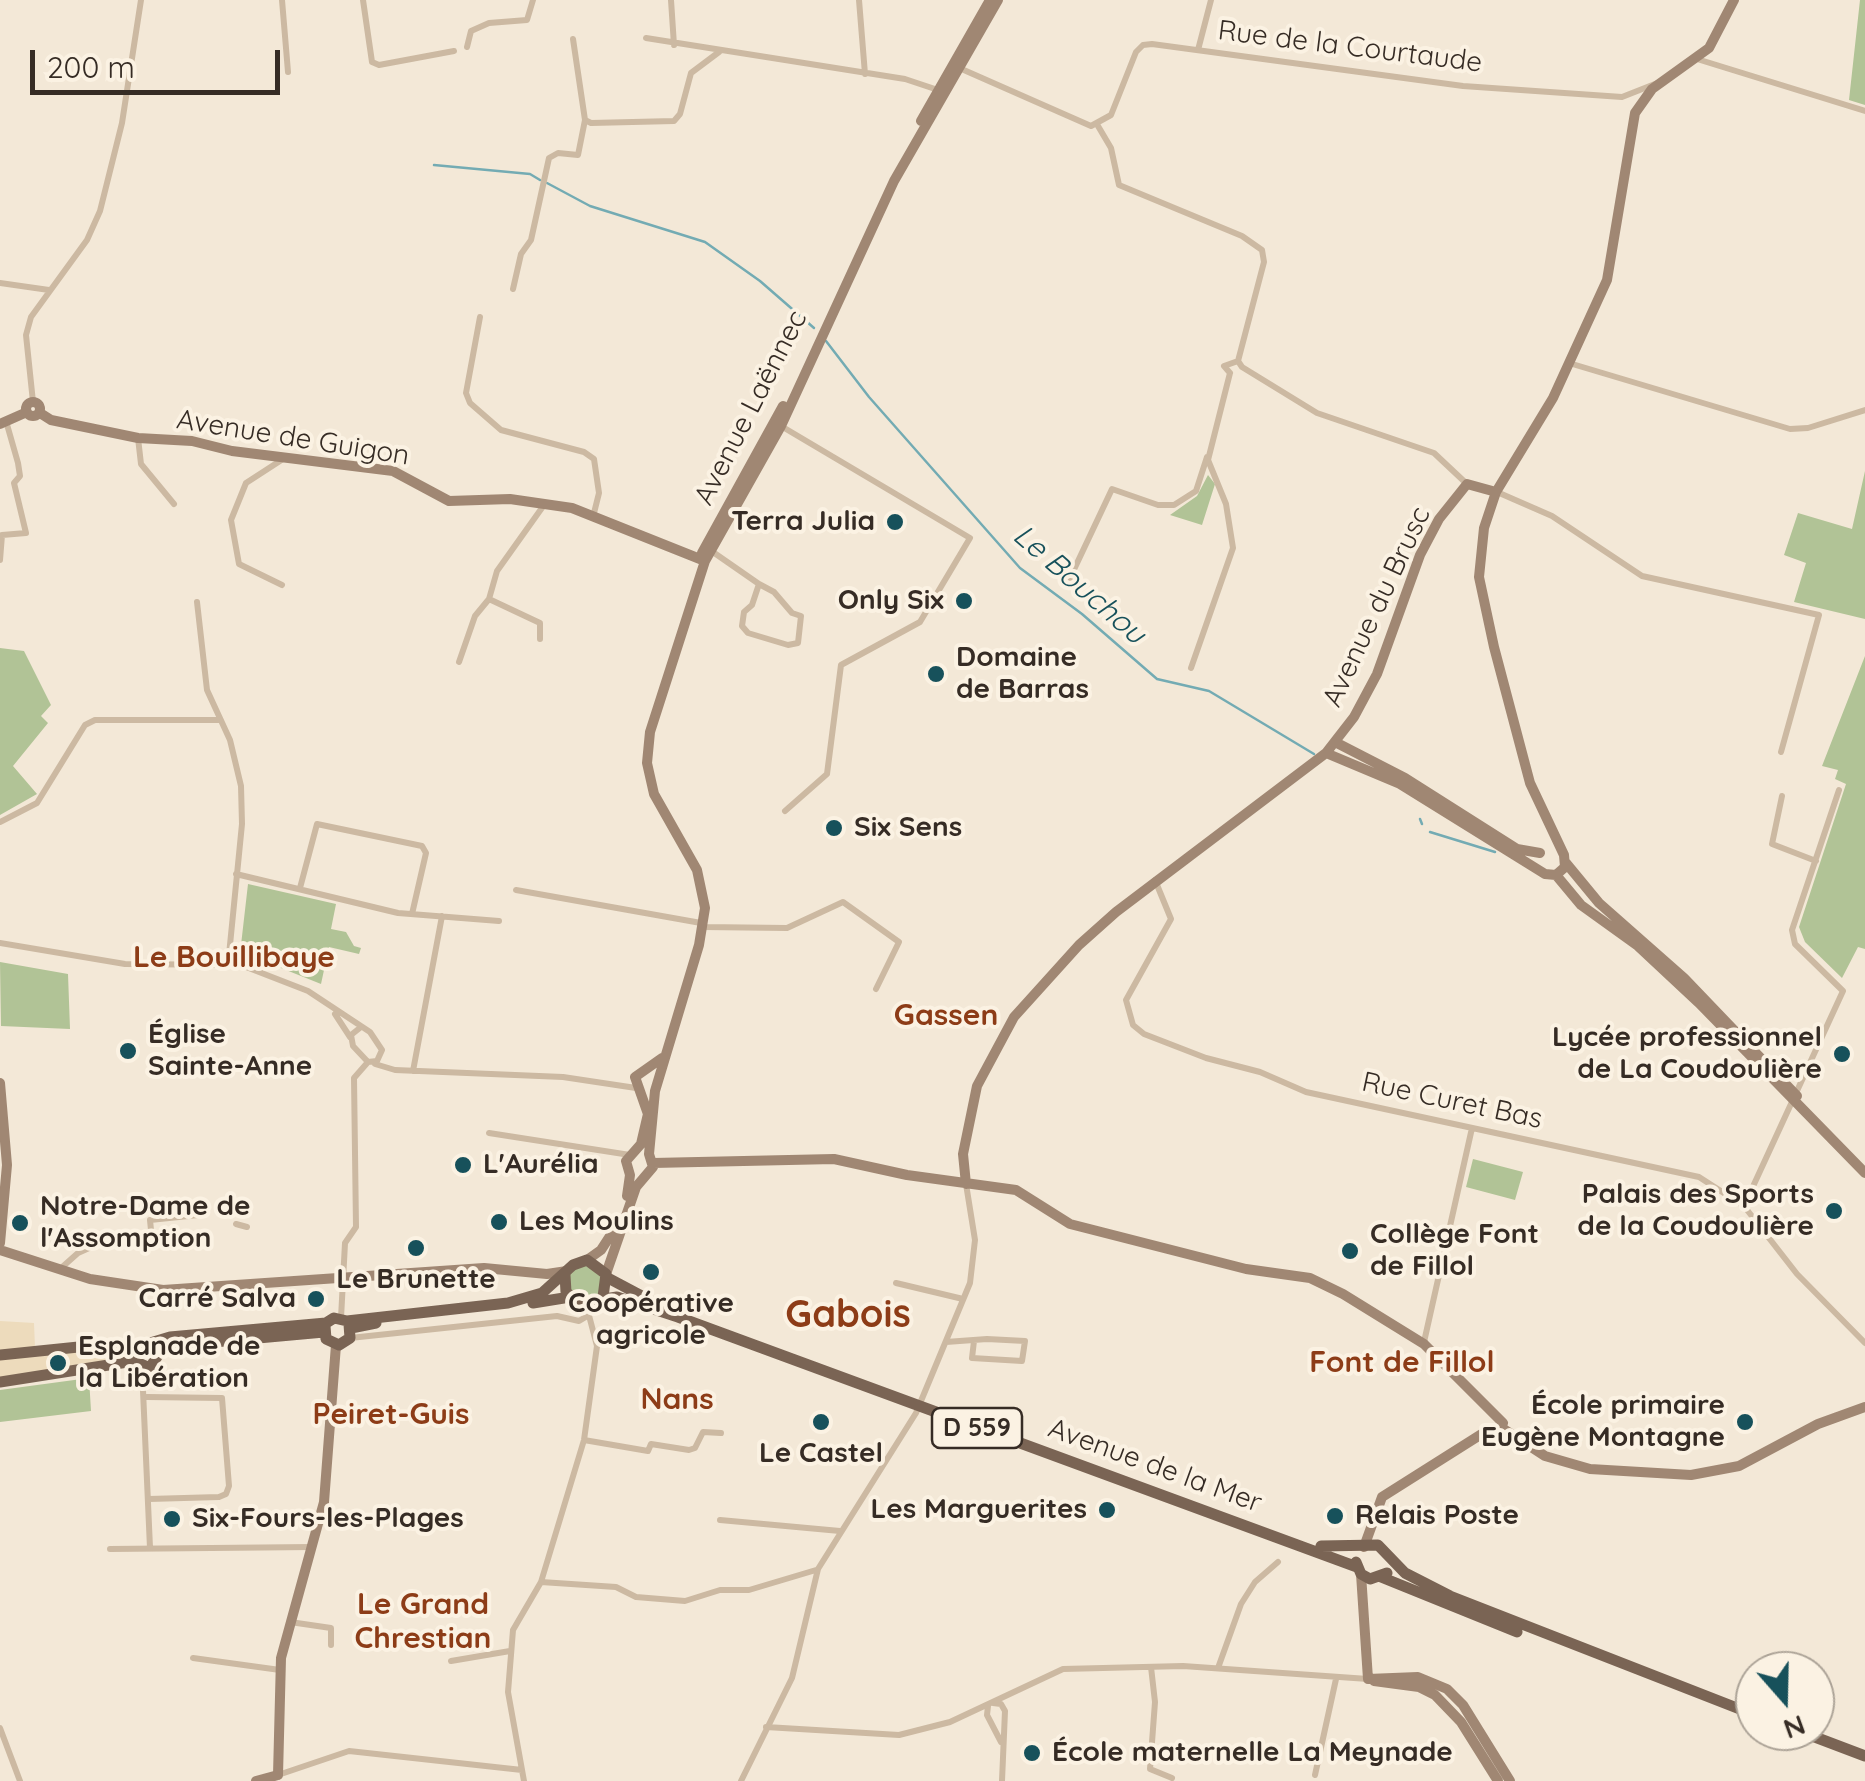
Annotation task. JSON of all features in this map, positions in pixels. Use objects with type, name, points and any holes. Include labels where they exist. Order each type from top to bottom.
[{"type":"main road","points":[[347,1326],[508,1303],[542,1292],[566,1273],[587,1260],[607,1276],[603,1297],[587,1310],[570,1297],[566,1273]]},
{"type":"main road","name":"D 559","points":[[607,1276],[678,1317]]},
{"type":"main road","points":[[0,1355],[347,1326],[570,1297]]},
{"type":"main road","name":"D 559","points":[[603,1297],[618,1297],[678,1317]]},
{"type":"main road","name":"Avenue de la Mer","points":[[678,1317],[1359,1570]]},
{"type":"main road","points":[[325,1328],[336,1345],[347,1326]]},
{"type":"main road","points":[[0,1382],[143,1369],[170,1346],[325,1328]]},
{"type":"main road","points":[[142,1345],[158,1356]]},
{"type":"main road","points":[[142,1345],[143,1369]]},
{"type":"main road","name":"Avenue de la Mer","points":[[1278,1537],[1338,1548],[1364,1548]]},
{"type":"main road","points":[[1621,1666],[1608,1665],[1474,1616],[1401,1582],[1378,1578],[1359,1570],[1357,1556],[1364,1548],[1383,1547],[1404,1573],[1450,1596],[1735,1708]]},
{"type":"main road","points":[[1378,1578],[1391,1560]]},
{"type":"main road","points":[[1835,1744],[1865,1756]]},
{"type":"street","points":[[0,560],[2,535],[26,533],[14,483],[20,476],[18,464],[3,422],[30,407],[26,335],[30,317],[87,240],[100,212],[122,123],[141,0]]},
{"type":"street","points":[[282,0],[288,72]]},
{"type":"street","points":[[363,0],[372,62],[379,65],[454,52]]},
{"type":"street","points":[[467,47],[471,32],[489,23],[528,20],[533,0]]},
{"type":"street","points":[[671,0],[674,45]]},
{"type":"street","points":[[859,0],[865,74]]},
{"type":"street","name":"Avenue Laënnec","points":[[958,68],[990,0]]},
{"type":"street","name":"Avenue Laënnec","points":[[655,1091],[703,926],[703,888],[688,850],[652,804],[641,758],[648,715],[705,554],[778,424],[888,179],[998,0]]},
{"type":"street","points":[[1198,50],[1211,0]]},
{"type":"street","points":[[1734,0],[1718,37],[1696,59],[1662,81],[1638,107],[1620,188],[1607,280],[1553,398],[1496,492],[1481,546],[1481,592],[1530,783],[1566,863],[1599,903],[1694,988],[1832,1142],[1865,1173]]},
{"type":"street","points":[[646,38],[688,48],[865,74],[943,92]]},
{"type":"street","points":[[513,290],[522,254],[532,240],[549,158],[558,153],[578,156],[585,120],[573,40]]},
{"type":"street","name":"Rue de la Courtaude","points":[[1098,126],[1110,115],[1142,45],[1463,86],[1622,97],[1662,81]]},
{"type":"street","points":[[688,48],[696,68]]},
{"type":"street","points":[[585,120],[674,121],[696,68],[720,52]]},
{"type":"street","points":[[1696,59],[1865,111]]},
{"type":"street","points":[[958,68],[1080,124],[1098,126],[1110,148],[1118,186],[1242,236],[1262,250],[1264,262],[1240,364],[1230,373],[1196,491],[1174,505],[1158,505],[1112,489],[1070,578]]},
{"type":"street","points":[[1633,94],[1638,107]]},
{"type":"street","name":"Rue de la Courtaude","points":[[1622,97],[1638,107]]},
{"type":"street","points":[[0,283],[48,290]]},
{"type":"street","points":[[480,318],[466,394],[470,403],[502,430],[584,452],[594,460],[599,493],[593,517]]},
{"type":"street","points":[[1567,363],[1790,429],[1808,428],[1865,410]]},
{"type":"street","points":[[1230,373],[1224,366],[1240,364],[1317,413],[1434,453],[1468,484],[1552,516],[1642,576],[1820,614],[1781,752]]},
{"type":"street","name":"Avenue de Guigon","points":[[30,407],[32,416],[40,413],[51,420],[138,438],[192,441],[284,459],[392,471],[449,501],[510,499],[544,505],[705,554]]},
{"type":"street","points":[[778,424],[970,538],[920,622],[840,666],[827,774],[785,811]]},
{"type":"street","points":[[138,438],[141,464],[174,504]]},
{"type":"street","points":[[1190,668],[1232,548],[1226,504],[1208,451]]},
{"type":"street","points":[[282,585],[239,564],[231,520],[246,483],[284,459]]},
{"type":"street","name":"Avenue du Brusc","points":[[966,1184],[962,1162],[972,1106],[985,1065],[1030,996],[1079,944],[1155,880],[1336,742],[1378,674],[1420,554],[1439,519],[1468,484]]},
{"type":"street","points":[[458,662],[475,616],[489,599],[497,571],[544,505]]},
{"type":"street","points":[[705,554],[774,592],[792,614],[801,616],[798,643],[788,645],[760,638],[742,626],[759,584]]},
{"type":"street","points":[[489,599],[540,623],[540,639]]},
{"type":"street","points":[[197,602],[207,690],[230,740],[241,786],[228,964]]},
{"type":"street","points":[[0,822],[36,803],[85,725],[95,720],[219,720]]},
{"type":"street","points":[[1336,742],[1452,806],[1517,849],[1558,849]]},
{"type":"street","points":[[1326,753],[1400,784],[1522,862],[1556,875],[1581,905],[1638,946],[1794,1098]]},
{"type":"street","points":[[1744,1206],[1843,991],[1795,944],[1792,934],[1839,790]]},
{"type":"street","points":[[1782,796],[1771,842],[1816,861]]},
{"type":"street","points":[[300,888],[317,824],[425,848],[412,914]]},
{"type":"street","points":[[1538,866],[1552,833]]},
{"type":"street","points":[[1556,875],[1566,863]]},
{"type":"street","points":[[236,874],[412,914],[499,921]]},
{"type":"street","name":"Rue Curet Bas","points":[[1155,880],[1171,919],[1126,1000],[1133,1026],[1144,1034],[1206,1058],[1260,1072],[1306,1092],[1674,1169],[1712,1183],[1744,1206],[1797,1274],[1865,1342]]},
{"type":"street","points":[[516,890],[703,926],[787,928],[843,902],[898,942],[876,988]]},
{"type":"street","points":[[409,1070],[442,916]]},
{"type":"street","points":[[0,943],[125,964],[228,964],[308,991],[375,1036],[383,1054],[409,1070]]},
{"type":"street","points":[[332,1009],[356,1050],[370,1062],[409,1070],[514,1073],[618,1083],[655,1091],[637,1160],[608,1241],[587,1260]]},
{"type":"street","points":[[351,1038],[360,1027]]},
{"type":"street","points":[[383,1054],[354,1078],[356,1227],[345,1243],[342,1280],[347,1326],[558,1316],[579,1321],[587,1310]]},
{"type":"street","points":[[637,1086],[648,1068],[663,1057]]},
{"type":"street","points":[[648,1068],[659,1077]]},
{"type":"street","points":[[0,1083],[0,1247],[60,1269],[104,1282],[162,1290],[484,1268],[566,1273]]},
{"type":"street","points":[[607,1276],[643,1178],[637,1160],[648,1114],[637,1086]]},
{"type":"street","points":[[1424,1344],[1472,1128]]},
{"type":"street","points":[[488,1133],[637,1160],[834,1159],[1026,1194],[1070,1224],[1246,1269],[1310,1278],[1424,1344],[1490,1414],[1502,1418],[1502,1428]]},
{"type":"street","points":[[637,1160],[643,1178]]},
{"type":"street","points":[[741,1781],[792,1678],[818,1569],[891,1458],[919,1407],[963,1299],[975,1240],[966,1184]]},
{"type":"street","points":[[60,1269],[78,1253],[98,1244],[152,1240],[150,1220],[198,1215]]},
{"type":"street","points":[[236,1224],[247,1226]]},
{"type":"street","points":[[896,1282],[963,1299]]},
{"type":"street","points":[[524,1781],[508,1692],[510,1651],[516,1621],[541,1582],[584,1440],[597,1346],[587,1310]]},
{"type":"street","points":[[946,1342],[974,1341],[1025,1341],[1022,1361],[972,1358],[974,1341]]},
{"type":"street","points":[[273,1778],[280,1670],[324,1502],[336,1345]]},
{"type":"street","points":[[143,1369],[150,1548]]},
{"type":"street","points":[[146,1396],[216,1396],[225,1404],[226,1494],[149,1499]]},
{"type":"street","points":[[1502,1428],[1545,1456],[1590,1469],[1691,1474],[1739,1466],[1818,1424],[1865,1408]]},
{"type":"street","points":[[1488,1430],[1485,1423],[1490,1414]]},
{"type":"street","points":[[1364,1548],[1382,1497],[1488,1430],[1502,1428]]},
{"type":"street","points":[[584,1440],[648,1451],[651,1444],[689,1450],[696,1448],[704,1432],[721,1434]]},
{"type":"street","points":[[720,1520],[840,1531]]},
{"type":"street","points":[[1372,1521],[1383,1547]]},
{"type":"street","points":[[110,1550],[312,1547]]},
{"type":"street","points":[[1218,1668],[1241,1604],[1255,1582],[1278,1562]]},
{"type":"street","points":[[541,1582],[616,1587],[636,1598],[685,1601],[720,1590],[735,1593],[796,1579],[818,1569]]},
{"type":"street","points":[[1359,1570],[1366,1597],[1368,1679]]},
{"type":"street","points":[[1366,1597],[1378,1578]]},
{"type":"street","points":[[290,1622],[332,1628],[332,1645]]},
{"type":"street","points":[[451,1661],[510,1651]]},
{"type":"street","points":[[193,1658],[280,1670]]},
{"type":"street","points":[[1152,1667],[1155,1702],[1150,1769],[1172,1778]]},
{"type":"street","points":[[990,1711],[1018,1688],[1063,1669],[1218,1668],[1336,1679],[1418,1677],[1448,1689],[1469,1714],[1510,1781]]},
{"type":"street","points":[[1316,1775],[1336,1679]]},
{"type":"street","points":[[1368,1679],[1419,1687],[1436,1695],[1461,1722],[1498,1781]]},
{"type":"street","points":[[1004,1714],[1018,1688]]},
{"type":"street","points":[[990,1711],[1001,1704],[1004,1714],[1002,1781]]},
{"type":"street","points":[[990,1711],[1002,1743]]},
{"type":"street","points":[[766,1728],[899,1735],[935,1727],[972,1712],[1004,1714]]},
{"type":"street","points":[[0,1728],[20,1781]]},
{"type":"street","points":[[256,1781],[350,1752],[522,1770]]},
{"type":"green space","points":[[1860,0],[1865,0],[1865,105],[1849,100]]},
{"type":"green space","points":[[1865,471],[1865,619],[1794,602],[1806,563],[1784,555],[1798,513],[1852,529]]},
{"type":"green space","points":[[1208,475],[1215,484],[1202,525],[1170,515],[1197,496]]},
{"type":"green space","points":[[0,648],[24,651],[51,705],[41,716],[48,723],[13,766],[37,794],[0,815]]},
{"type":"green space","points":[[1865,656],[1865,949],[1858,947],[1842,978],[1805,942],[1799,927],[1846,784],[1835,779],[1838,770],[1822,766]]},
{"type":"green space","points":[[248,884],[336,904],[331,929],[346,932],[354,946],[361,948],[359,954],[329,947],[321,984],[246,954],[241,945]]},
{"type":"green space","points":[[0,962],[68,974],[70,1029],[1,1026]]},
{"type":"green space","points":[[1473,1159],[1523,1172],[1515,1200],[1466,1187]]},
{"type":"green space","points":[[599,1264],[606,1291],[586,1304],[564,1286],[573,1265]]},
{"type":"green space","points":[[89,1378],[91,1411],[0,1422],[0,1390]]},
{"type":"shaded area","points":[[0,1321],[34,1323],[35,1348],[0,1353]]},
{"type":"shaded area","name":"Esplanade de la Libération","points":[[69,1347],[135,1350],[133,1357],[0,1382],[0,1355]]},
{"type":"waterway","name":"Le Bouchou","points":[[434,165],[530,174],[540,180]]},
{"type":"waterway","name":"Le Bouchou","points":[[547,183],[590,206],[705,242],[760,281],[814,328]]},
{"type":"waterway","name":"Le Bouchou","points":[[826,341],[869,397],[1020,568],[1082,614],[1157,679],[1209,691],[1314,754]]},
{"type":"waterway","name":"Le Bouchou","points":[[1420,819],[1422,824]]},
{"type":"waterway","name":"Le Bouchou","points":[[1430,832],[1495,852]]},
{"type":"place","name":"Terra Julia","points":[[895,522]]},
{"type":"place","name":"Only Six","points":[[964,601]]},
{"type":"place","name":"Domaine de Barras","points":[[936,674]]},
{"type":"place","name":"Six Sens","points":[[834,828]]},
{"type":"place","name":"Église Sainte-Anne","points":[[128,1051]]},
{"type":"place","name":"Lycée professionnel de La Coudoulière","points":[[1842,1054]]},
{"type":"place","name":"L'Aurélia","points":[[463,1165]]},
{"type":"place","name":"Palais des Sports de la Coudoulière","points":[[1834,1211]]},
{"type":"place","name":"Les Moulins","points":[[499,1222]]},
{"type":"place","name":"Notre-Dame de l'Assomption","points":[[20,1223]]},
{"type":"place","name":"Le Brunette","points":[[416,1248]]},
{"type":"place","name":"Collège Font de Fillol","points":[[1350,1251]]},
{"type":"place","name":"Coopérative agricole","points":[[651,1272]]},
{"type":"place","name":"Carré Salva","points":[[316,1299]]},
{"type":"place","name":"Esplanade de la Libération","points":[[58,1363]]},
{"type":"place","name":"Le Castel","points":[[821,1422]]},
{"type":"place","name":"École primaire Eugène Montagne","points":[[1745,1422]]},
{"type":"place","name":"Les Marguerites","points":[[1107,1510]]},
{"type":"place","name":"Relais Poste","points":[[1335,1516]]},
{"type":"place","name":"Six-Fours-les-Plages","points":[[172,1519]]},
{"type":"place","name":"École maternelle La Meynade","points":[[1032,1753]]},
{"type":"district","name":"Le Bouillibaye","points":[[234,958]]},
{"type":"district","name":"Gassen","points":[[946,1016]]},
{"type":"district","name":"Gabois","points":[[848,1316]]},
{"type":"district","name":"Font de Fillol","points":[[1402,1363]]},
{"type":"district","name":"Nans","points":[[677,1400]]},
{"type":"district","name":"Peiret-Guis","points":[[391,1415]]},
{"type":"district","name":"Le Grand Chrestian","points":[[423,1622]]}]
